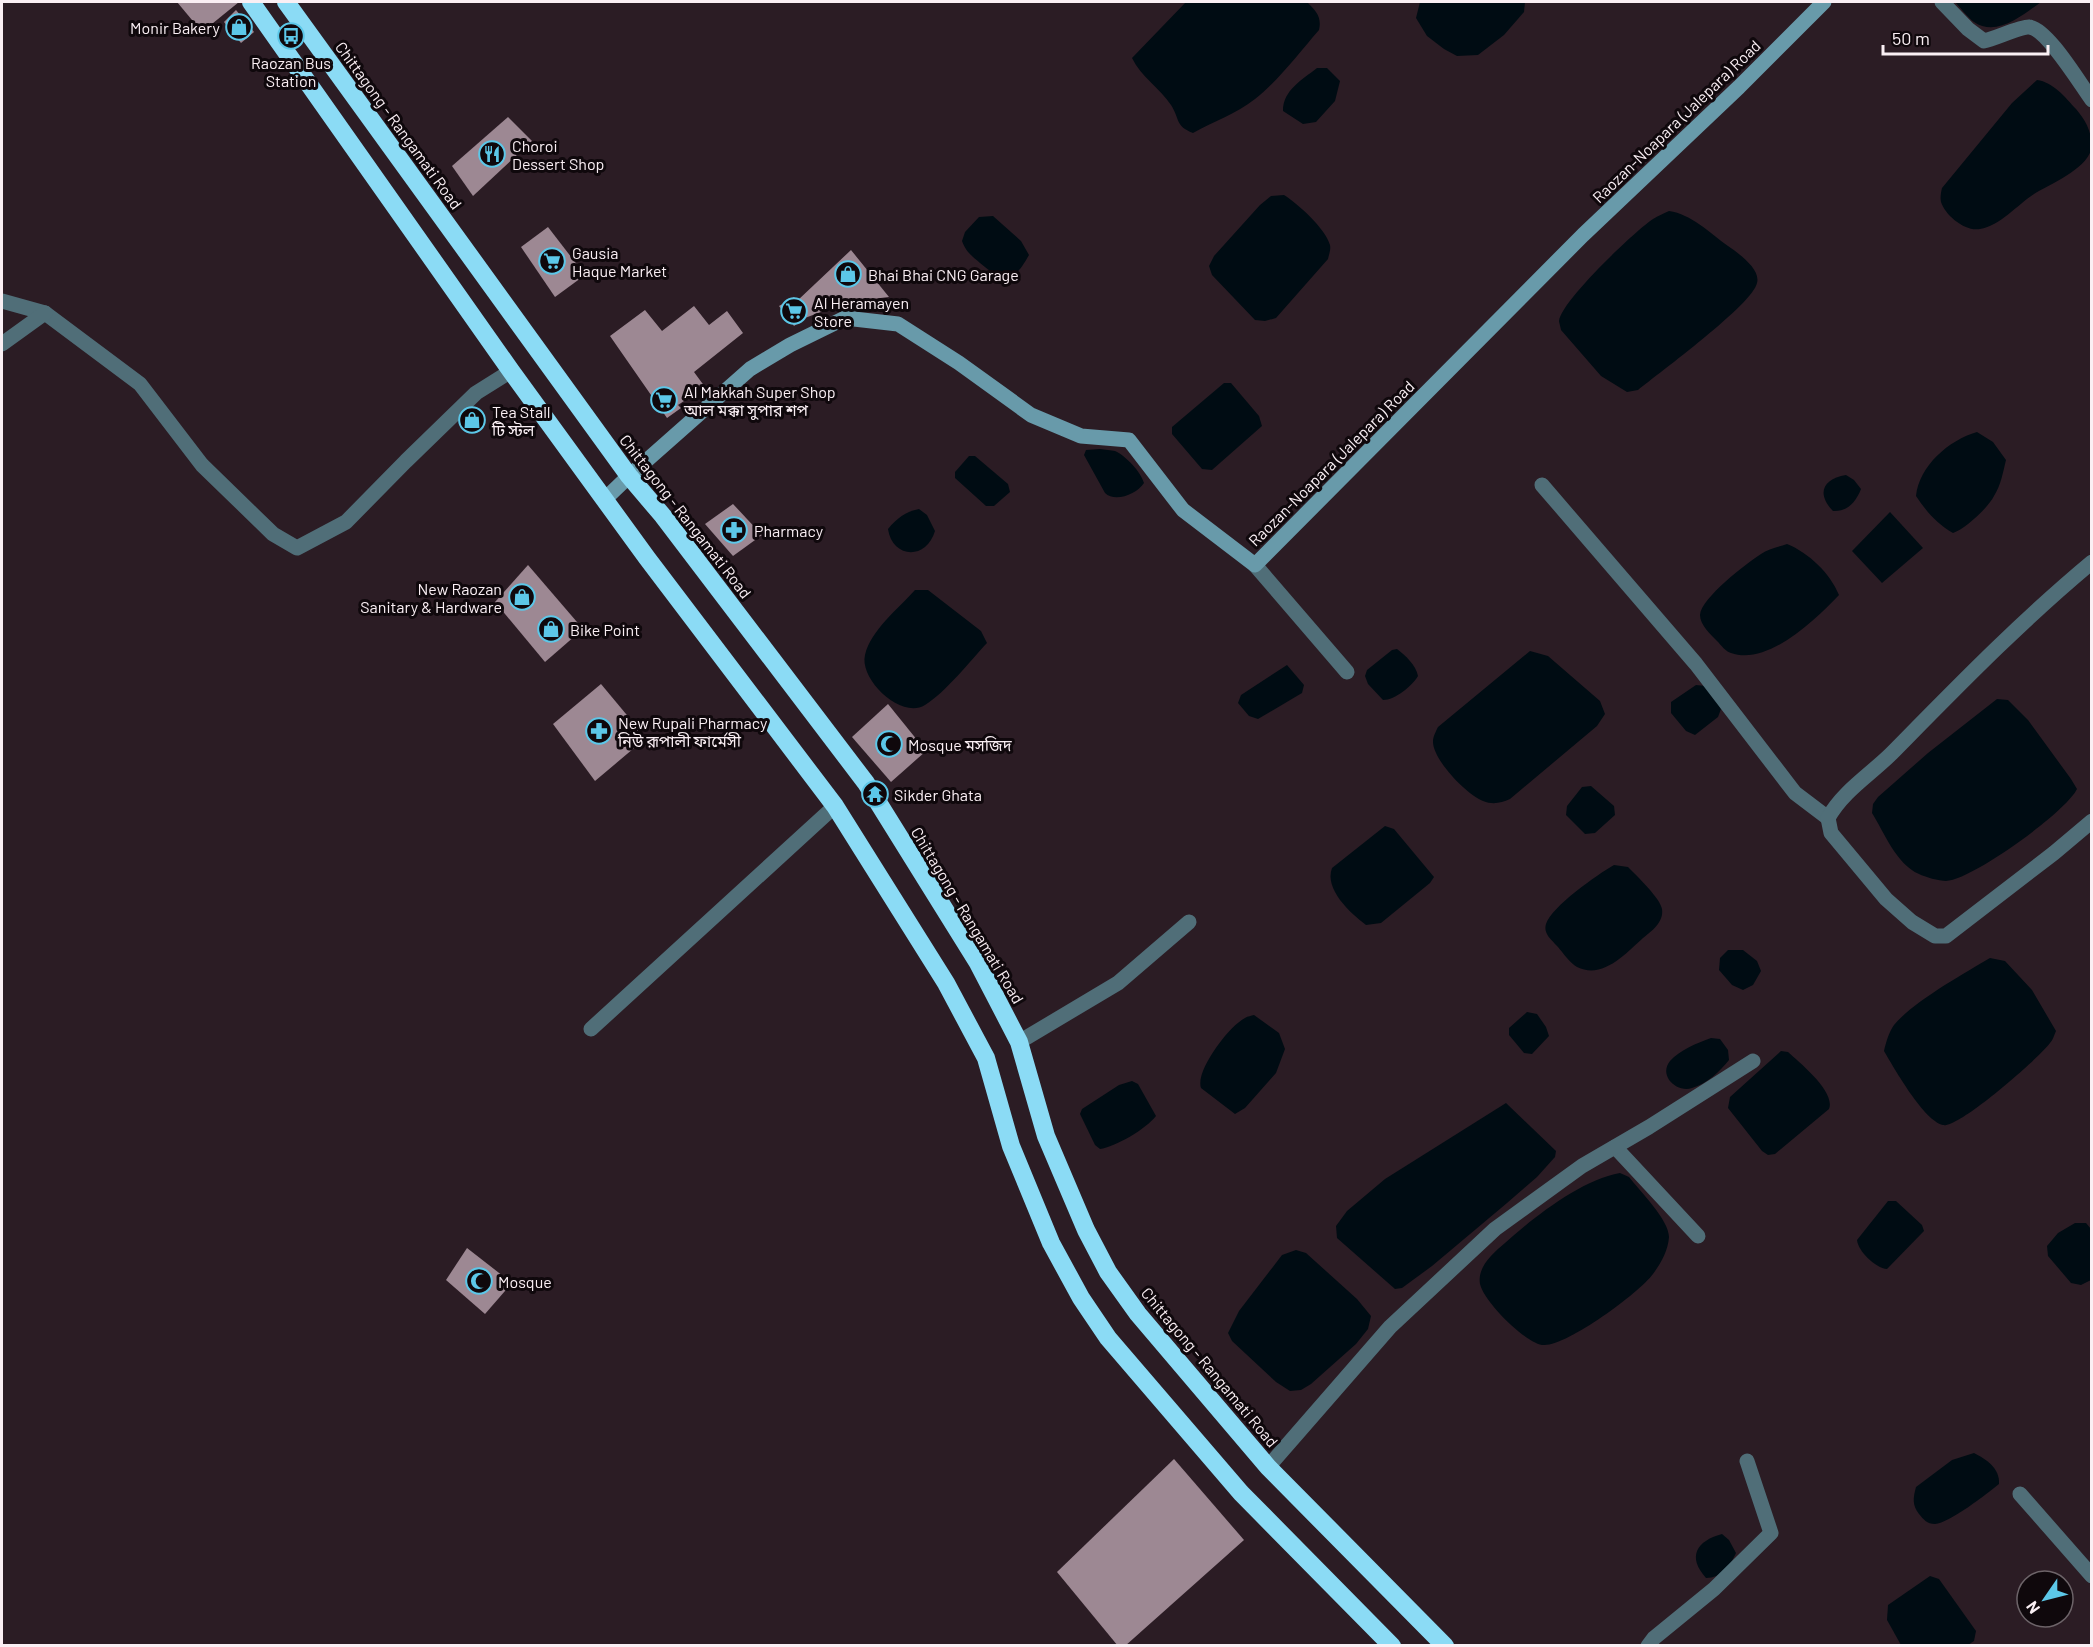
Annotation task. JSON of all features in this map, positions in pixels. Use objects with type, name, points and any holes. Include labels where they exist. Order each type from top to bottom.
[{"type":"highway","points":[[251,2],[604,500],[835,806],[946,983],[986,1058],[1011,1146],[1052,1243],[1087,1306],[1108,1338],[1241,1493],[1392,1646]]},
{"type":"highway","name":"Chittagong - Rangamati Road","points":[[285,2],[628,476],[663,516],[866,783],[978,963],[1019,1042],[1046,1136],[1086,1230],[1108,1272],[1154,1335],[1268,1467],[1445,1646]]},
{"type":"main road","name":"Raozan-Noapara (Jalepara) Road","points":[[604,500],[628,476],[750,369],[790,345],[845,318],[898,324],[959,363],[1031,415],[1081,436],[1129,440],[1183,510],[1255,566],[1584,235],[1824,2]]},
{"type":"street","points":[[1942,2],[1968,29],[1984,41],[2027,26],[2039,29],[2091,100]]},
{"type":"street","points":[[2,301],[45,313],[141,384],[202,465],[273,534],[297,548],[346,522],[476,393],[511,371]]},
{"type":"street","points":[[2,344],[45,313]]},
{"type":"street","points":[[1542,485],[1696,664],[1795,793],[1828,818]]},
{"type":"street","points":[[2091,562],[1962,680],[1890,755],[1835,805],[1828,818],[1831,833],[1886,899],[1912,922],[1935,936],[1946,936],[2054,853],[2091,821]]},
{"type":"street","points":[[1255,566],[1347,672]]},
{"type":"street","points":[[591,1029],[835,806]]},
{"type":"street","points":[[1019,1042],[1118,983],[1189,922]]},
{"type":"street","points":[[1268,1467],[1390,1327],[1495,1229],[1582,1166],[1753,1061]]},
{"type":"street","points":[[1614,1147],[1698,1236]]},
{"type":"street","points":[[1648,1646],[1654,1638],[1714,1589],[1771,1533],[1747,1461]]},
{"type":"street","points":[[2020,1494],[2091,1576]]},
{"type":"shaded area","points":[[1186,2],[1307,2],[1318,14],[1319,30],[1264,92],[1233,113],[1193,133],[1183,128],[1171,105],[1140,71],[1132,58]]},
{"type":"shaded area","points":[[1420,2],[1525,2],[1524,12],[1504,35],[1478,55],[1457,56],[1427,36],[1416,18]]},
{"type":"shaded area","points":[[1955,2],[2041,2],[2018,18],[2001,26],[1992,27],[1974,22]]},
{"type":"shaded area","points":[[1317,68],[1327,68],[1340,81],[1335,101],[1316,122],[1303,124],[1283,111],[1284,104],[1294,86]]},
{"type":"shaded area","points":[[2037,80],[2043,81],[2058,91],[2083,118],[2091,138],[2091,150],[2075,170],[2034,194],[1994,224],[1974,229],[1956,222],[1943,207],[1942,188],[2012,103]]},
{"type":"shaded area","points":[[1284,195],[1303,210],[1323,231],[1330,245],[1330,252],[1328,259],[1276,318],[1265,321],[1255,320],[1212,275],[1209,266],[1214,256],[1260,205],[1271,196]]},
{"type":"shaded area","points":[[1669,211],[1693,220],[1743,257],[1756,272],[1757,283],[1752,293],[1740,306],[1704,338],[1638,390],[1627,392],[1601,376],[1561,330],[1559,321],[1572,298],[1616,251],[1653,219]]},
{"type":"shaded area","points":[[993,216],[1021,241],[1029,255],[1013,276],[1002,277],[996,274],[972,256],[962,241],[965,232],[979,217]]},
{"type":"shaded area","points":[[1224,383],[1231,383],[1259,416],[1262,426],[1212,470],[1202,469],[1172,434],[1172,427]]},
{"type":"shaded area","points":[[1977,432],[1993,442],[2006,460],[2004,469],[1991,501],[1970,523],[1953,533],[1937,521],[1920,502],[1916,496],[1918,485],[1923,474],[1937,456],[1956,441]]},
{"type":"shaded area","points":[[1086,450],[1115,451],[1128,460],[1144,483],[1141,487],[1131,494],[1120,497],[1109,496],[1105,493],[1084,455]]},
{"type":"shaded area","points":[[969,456],[975,456],[1008,484],[1010,492],[994,506],[986,506],[955,478],[955,472]]},
{"type":"shaded area","points":[[1846,475],[1854,480],[1861,489],[1850,505],[1843,510],[1833,511],[1825,498],[1824,488],[1832,480]]},
{"type":"shaded area","points":[[919,509],[927,515],[935,531],[931,541],[917,551],[902,550],[891,539],[888,529],[902,516]]},
{"type":"shaded area","points":[[1890,512],[1923,548],[1882,583],[1852,551]]},
{"type":"shaded area","points":[[1787,544],[1818,565],[1830,579],[1839,595],[1804,628],[1775,647],[1760,653],[1745,655],[1729,652],[1704,626],[1700,619],[1702,608],[1716,591],[1746,565],[1764,552]]},
{"type":"shaded area","points":[[915,590],[928,590],[981,631],[987,643],[941,693],[925,705],[915,708],[905,707],[884,695],[868,675],[865,655],[873,637],[886,620]]},
{"type":"shaded area","points":[[1397,649],[1413,664],[1418,676],[1403,692],[1393,698],[1383,700],[1368,684],[1365,676],[1367,670],[1392,650]]},
{"type":"shaded area","points":[[1530,651],[1548,656],[1600,701],[1605,714],[1597,726],[1510,799],[1497,803],[1487,802],[1468,792],[1452,776],[1438,757],[1433,741],[1438,727]]},
{"type":"shaded area","points":[[1287,665],[1304,685],[1302,693],[1258,719],[1249,716],[1238,703],[1241,695]]},
{"type":"shaded area","points":[[1696,685],[1706,686],[1721,709],[1718,717],[1695,735],[1686,731],[1671,713],[1671,702]]},
{"type":"shaded area","points":[[1997,699],[2008,700],[2028,720],[2077,789],[2056,813],[1996,858],[1959,878],[1946,881],[1922,875],[1904,863],[1891,847],[1872,813],[1873,804],[1928,753]]},
{"type":"shaded area","points":[[1591,786],[1614,806],[1615,815],[1595,833],[1585,834],[1566,815],[1567,806],[1582,787]]},
{"type":"shaded area","points":[[1385,826],[1394,829],[1434,877],[1430,883],[1381,923],[1366,925],[1346,907],[1335,892],[1331,876],[1332,868]]},
{"type":"shaded area","points":[[1614,865],[1628,867],[1648,887],[1661,905],[1661,918],[1653,929],[1613,963],[1596,970],[1577,967],[1547,934],[1546,924],[1565,900]]},
{"type":"shaded area","points":[[1728,950],[1743,950],[1757,961],[1761,971],[1753,985],[1743,990],[1732,985],[1719,970],[1720,958]]},
{"type":"shaded area","points":[[1990,958],[2005,961],[2032,990],[2056,1031],[2051,1042],[2043,1051],[2015,1077],[1981,1105],[1951,1123],[1943,1125],[1927,1114],[1910,1093],[1884,1051],[1889,1034],[1902,1016],[1939,989]]},
{"type":"shaded area","points":[[1527,1012],[1537,1014],[1549,1036],[1532,1054],[1524,1053],[1509,1035],[1509,1028]]},
{"type":"shaded area","points":[[1254,1015],[1279,1033],[1285,1049],[1276,1073],[1245,1108],[1235,1114],[1201,1088],[1201,1080],[1208,1060],[1222,1039],[1246,1017]]},
{"type":"shaded area","points":[[1711,1038],[1720,1039],[1728,1050],[1729,1060],[1717,1073],[1698,1086],[1686,1089],[1675,1086],[1666,1072],[1670,1061],[1684,1050]]},
{"type":"shaded area","points":[[1781,1051],[1788,1052],[1816,1078],[1830,1102],[1829,1109],[1775,1154],[1768,1155],[1762,1151],[1728,1108],[1730,1097]]},
{"type":"shaded area","points":[[1132,1081],[1138,1084],[1156,1116],[1130,1137],[1100,1149],[1095,1145],[1080,1114],[1082,1109],[1119,1085]]},
{"type":"shaded area","points":[[1506,1103],[1556,1151],[1555,1157],[1537,1177],[1432,1266],[1402,1288],[1395,1289],[1337,1238],[1336,1226],[1347,1211],[1385,1179]]},
{"type":"shaded area","points":[[1620,1173],[1629,1177],[1653,1206],[1668,1230],[1667,1247],[1659,1266],[1645,1283],[1618,1305],[1569,1337],[1544,1345],[1527,1338],[1507,1321],[1483,1292],[1480,1278],[1483,1266],[1500,1247],[1559,1201],[1590,1183]]},
{"type":"shaded area","points":[[1888,1201],[1896,1201],[1922,1225],[1924,1231],[1887,1269],[1877,1266],[1868,1258],[1860,1249],[1857,1240]]},
{"type":"shaded area","points":[[2075,1223],[2086,1223],[2091,1229],[2091,1280],[2081,1285],[2071,1283],[2048,1256],[2047,1246],[2058,1233]]},
{"type":"shaded area","points":[[1296,1250],[1306,1253],[1357,1299],[1371,1316],[1368,1329],[1356,1344],[1311,1384],[1301,1390],[1290,1391],[1276,1382],[1232,1341],[1228,1333],[1239,1311],[1282,1255]]},
{"type":"shaded area","points":[[1974,1453],[1995,1469],[1999,1484],[1949,1519],[1935,1524],[1926,1521],[1914,1504],[1916,1487],[1952,1460]]},
{"type":"shaded area","points":[[1722,1534],[1729,1540],[1736,1553],[1724,1570],[1716,1576],[1706,1578],[1697,1563],[1697,1551],[1706,1541]]},
{"type":"shaded area","points":[[1930,1576],[1939,1579],[1976,1631],[1974,1641],[1968,1645],[1901,1645],[1887,1620],[1888,1605]]},
{"type":"building","points":[[177,2],[239,2],[202,32]]},
{"type":"building","name":"Monir Bakery","points":[[236,10],[254,32],[241,43],[224,22]]},
{"type":"building","name":"Choroi Dessert Shop","points":[[508,117],[532,141],[473,196],[452,166]]},
{"type":"building","name":"Gausia Haque Market","points":[[548,227],[585,275],[555,297],[521,247]]},
{"type":"building","name":"Bhai Bhai CNG Garage","points":[[851,250],[889,297],[847,302],[805,318],[794,326],[779,306],[794,297],[797,301]]},
{"type":"building","points":[[694,306],[709,325],[727,311],[743,333],[694,372],[705,387],[678,405],[681,408],[667,418],[610,336],[645,310],[662,331]]},
{"type":"building","name":"Pharmacy","points":[[733,504],[762,535],[733,556],[705,524]]},
{"type":"building","points":[[528,565],[583,629],[545,662],[495,602]]},
{"type":"building","name":"New Rupali Pharmacy নিউ রূপালী ফার্মেসী","points":[[601,684],[646,738],[595,781],[553,724]]},
{"type":"building","name":"Mosque মসজিদ","points":[[888,704],[926,751],[891,782],[852,737]]},
{"type":"building","name":"Mosque","points":[[467,1248],[512,1283],[485,1314],[446,1280]]},
{"type":"building","points":[[1174,1459],[1244,1540],[1125,1646],[1118,1646],[1057,1572]]},
{"type":"place","name":"Monir Bakery","points":[[239,27]]},
{"type":"place","name":"Raozan Bus Station","points":[[291,36]]},
{"type":"place","name":"Choroi Dessert Shop","points":[[492,154]]},
{"type":"place","name":"Gausia Haque Market","points":[[552,261]]},
{"type":"place","name":"Bhai Bhai CNG Garage","points":[[848,274]]},
{"type":"place","name":"Al Heramayen Store","points":[[794,311]]},
{"type":"place","name":"Al Makkah Super Shop আল মক্কা সুপার শপ","points":[[664,400]]},
{"type":"place","name":"Tea Stall টি স্টল","points":[[472,420]]},
{"type":"place","name":"Pharmacy","points":[[734,530]]},
{"type":"place","name":"New Raozan Sanitary & Hardware","points":[[522,597]]},
{"type":"place","name":"Bike Point","points":[[551,629]]},
{"type":"place","name":"New Rupali Pharmacy নিউ রূপালী ফার্মেসী","points":[[599,731]]},
{"type":"place","name":"Mosque মসজিদ","points":[[889,744]]},
{"type":"place","name":"Sikder Ghata","points":[[875,794]]},
{"type":"place","name":"Mosque","points":[[479,1281]]}]
